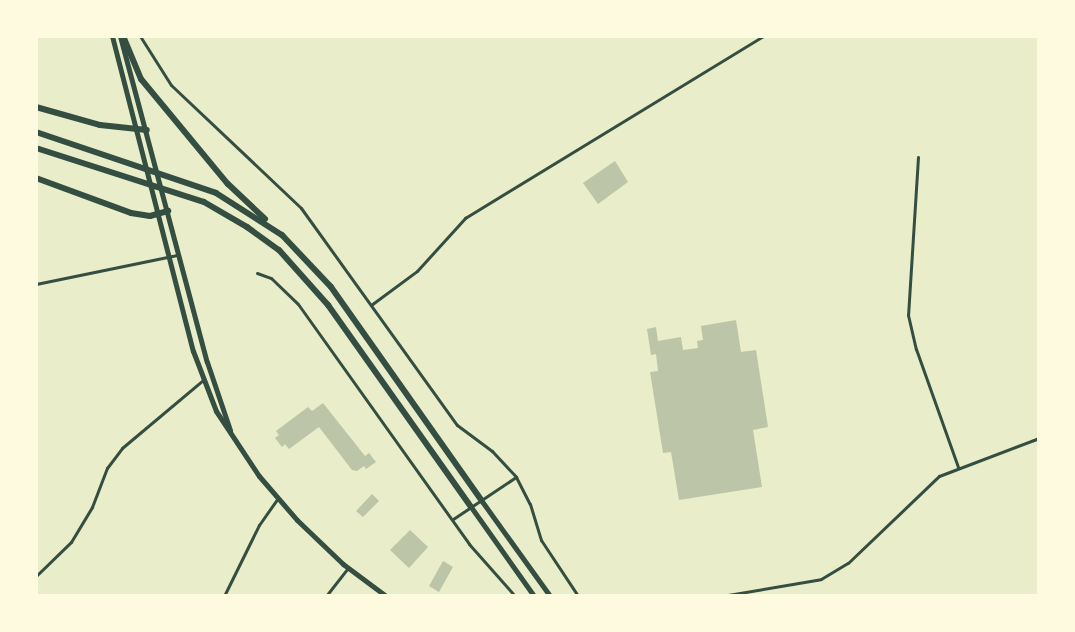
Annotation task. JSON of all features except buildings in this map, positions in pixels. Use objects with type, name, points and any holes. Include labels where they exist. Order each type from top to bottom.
[{"type":"highway","points":[[122,36],[141,79],[228,184],[331,287],[481,500]]},
{"type":"highway","points":[[36,107],[100,125],[147,130]]},
{"type":"highway","points":[[36,132],[216,193],[282,235]]},
{"type":"highway","points":[[36,148],[204,202],[279,250],[328,305],[471,507]]},
{"type":"highway","points":[[36,178],[131,213],[168,211]]},
{"type":"main road","points":[[112,36],[203,380],[232,435],[277,499],[348,568],[386,596]]},
{"type":"main road","points":[[122,36],[207,362],[232,435]]},
{"type":"main road","points":[[481,500],[550,596]]},
{"type":"main road","points":[[471,507],[534,596]]},
{"type":"street","points":[[140,36],[171,85],[301,208],[457,425],[492,451],[516,477],[530,504],[541,540],[578,596]]},
{"type":"street","points":[[371,305],[417,271],[465,218],[763,36]]},
{"type":"street","points":[[918,157],[908,315],[916,349],[958,467]]},
{"type":"street","points":[[36,284],[179,254]]},
{"type":"street","points":[[257,273],[271,278],[298,304],[452,520],[515,596]]},
{"type":"street","points":[[36,576],[71,542],[92,507],[107,468],[122,448],[203,380]]},
{"type":"street","points":[[722,596],[811,582],[838,570],[939,476],[1039,438]]},
{"type":"street","points":[[452,520],[516,477]]},
{"type":"street","points":[[224,596],[259,525],[277,499]]},
{"type":"street","points":[[326,596],[348,568]]}]
